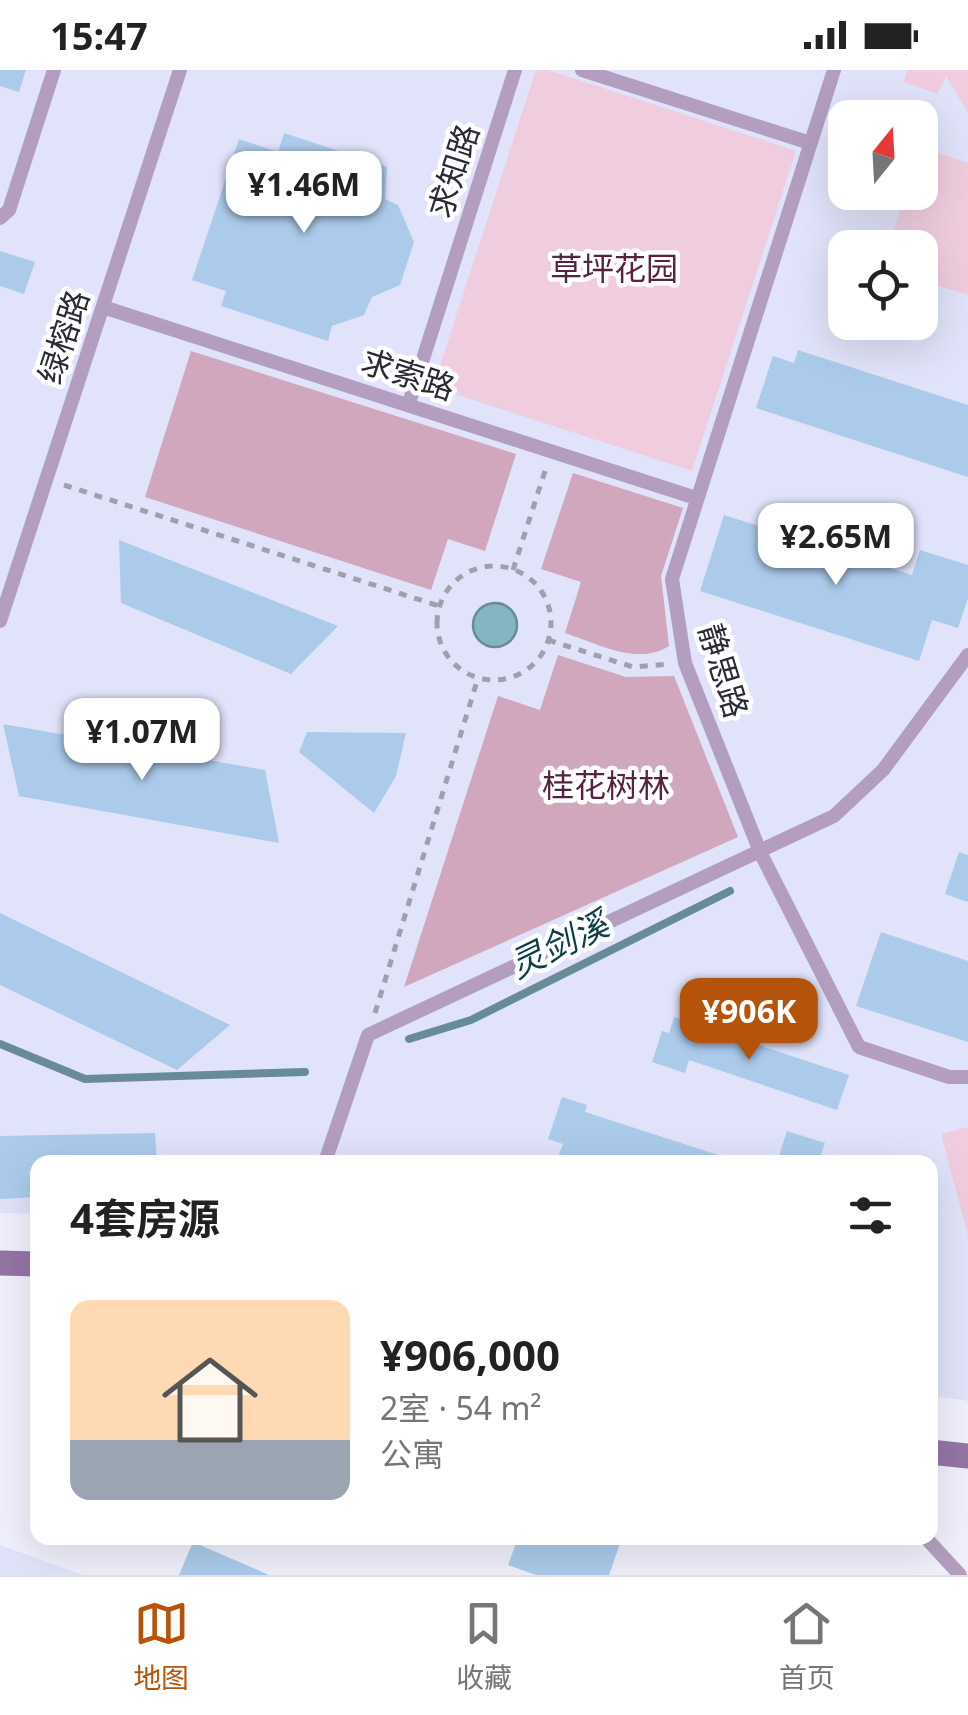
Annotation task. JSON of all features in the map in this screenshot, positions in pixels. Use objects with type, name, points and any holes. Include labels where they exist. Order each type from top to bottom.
[{"type":"main road","points":[[0,1263],[30,1264]]},
{"type":"main road","points":[[938,1453],[968,1456]]},
{"type":"lane","points":[[0,218],[9,210],[54,70]]},
{"type":"lane","name":"绿榕路","points":[[1,617],[6,583],[47,479],[180,70]]},
{"type":"lane","name":"求知路","points":[[410,404],[515,70]]},
{"type":"lane","points":[[582,70],[810,143]]},
{"type":"lane","name":"静思路","points":[[834,70],[672,578],[685,663],[761,854],[859,1047],[949,1077],[968,1077]]},
{"type":"lane","name":"求索路","points":[[103,306],[696,498]]},
{"type":"lane","points":[[328,1155],[368,1036],[761,854],[834,816],[883,770],[968,656]]},
{"type":"lane","points":[[932,1545],[960,1575]]},
{"type":"path","points":[[513,570],[552,450]]},
{"type":"path","points":[[47,479],[439,606]]},
{"type":"path","points":[[477,569],[513,570],[542,594],[550,612],[548,640],[532,665],[516,676],[478,678],[461,670],[440,642],[439,606],[460,576],[477,569]]},
{"type":"path","points":[[548,640],[633,668],[685,663]]},
{"type":"path","points":[[368,1036],[478,678]]},
{"type":"shaded area","points":[[0,70],[968,70],[968,1401],[938,1396],[938,1155],[30,1155],[30,1214],[0,1213]]},
{"type":"shaded area","points":[[495,603],[511,609],[517,625],[511,641],[495,647],[479,641],[473,625],[479,609]]},
{"type":"shaded area","points":[[0,1545],[83,1575],[0,1575]]},
{"type":"green space","name":"草坪花园","points":[[536,70],[548,70],[796,151],[692,471],[433,387]]},
{"type":"green space","points":[[907,70],[968,70],[968,113],[946,76],[938,94],[904,82]]},
{"type":"green space","points":[[938,153],[968,163],[968,295],[938,286],[938,230],[894,230],[900,210],[938,210]]},
{"type":"green space","points":[[191,351],[516,454],[485,551],[448,539],[431,590],[145,497]]},
{"type":"green space","points":[[573,473],[683,508],[661,576],[669,646],[657,652],[631,654],[565,633],[581,582],[541,569]]},
{"type":"green space","name":"桂花树林","points":[[558,655],[626,677],[674,676],[738,837],[404,987],[498,696],[540,710]]},
{"type":"green space","points":[[968,1127],[968,1236],[941,1134]]},
{"type":"building","points":[[0,70],[26,70],[19,92],[0,86]]},
{"type":"building","points":[[284,133],[387,167],[385,199],[398,205],[414,242],[400,285],[372,297],[364,315],[332,326],[328,341],[221,306],[226,291],[192,280],[239,139],[278,152]]},
{"type":"building","points":[[0,251],[35,262],[24,294],[0,286]]},
{"type":"building","points":[[798,350],[968,405],[968,477],[756,408],[773,356],[794,363]]},
{"type":"building","points":[[724,515],[912,575],[920,550],[968,565],[968,598],[958,628],[932,620],[919,661],[700,591]]},
{"type":"building","points":[[119,540],[338,626],[291,674],[121,603]]},
{"type":"building","points":[[3,724],[265,770],[279,843],[19,796]]},
{"type":"building","points":[[307,732],[406,733],[396,776],[374,813],[299,752]]},
{"type":"building","points":[[959,852],[968,855],[968,902],[945,894]]},
{"type":"building","points":[[0,913],[230,1025],[177,1070],[0,985]]},
{"type":"building","points":[[881,932],[968,961],[968,1042],[856,1006]]},
{"type":"building","points":[[674,1017],[849,1075],[837,1110],[689,1060],[685,1073],[652,1062],[662,1031],[669,1033]]},
{"type":"building","points":[[562,1097],[587,1105],[585,1112],[718,1155],[559,1155],[563,1144],[548,1139]]},
{"type":"building","points":[[787,1131],[825,1143],[821,1155],[779,1155]]},
{"type":"building","points":[[155,1133],[157,1155],[30,1155],[30,1197],[0,1199],[0,1136]]},
{"type":"building","points":[[192,1545],[200,1545],[269,1575],[179,1575]]},
{"type":"building","points":[[515,1545],[620,1545],[609,1575],[536,1575],[508,1565]]},
{"type":"waterway","name":"灵剑溪","points":[[409,1039],[471,1020],[730,891]]},
{"type":"waterway","name":"灵剑溪","points":[[0,1044],[85,1079],[305,1072]]}]
